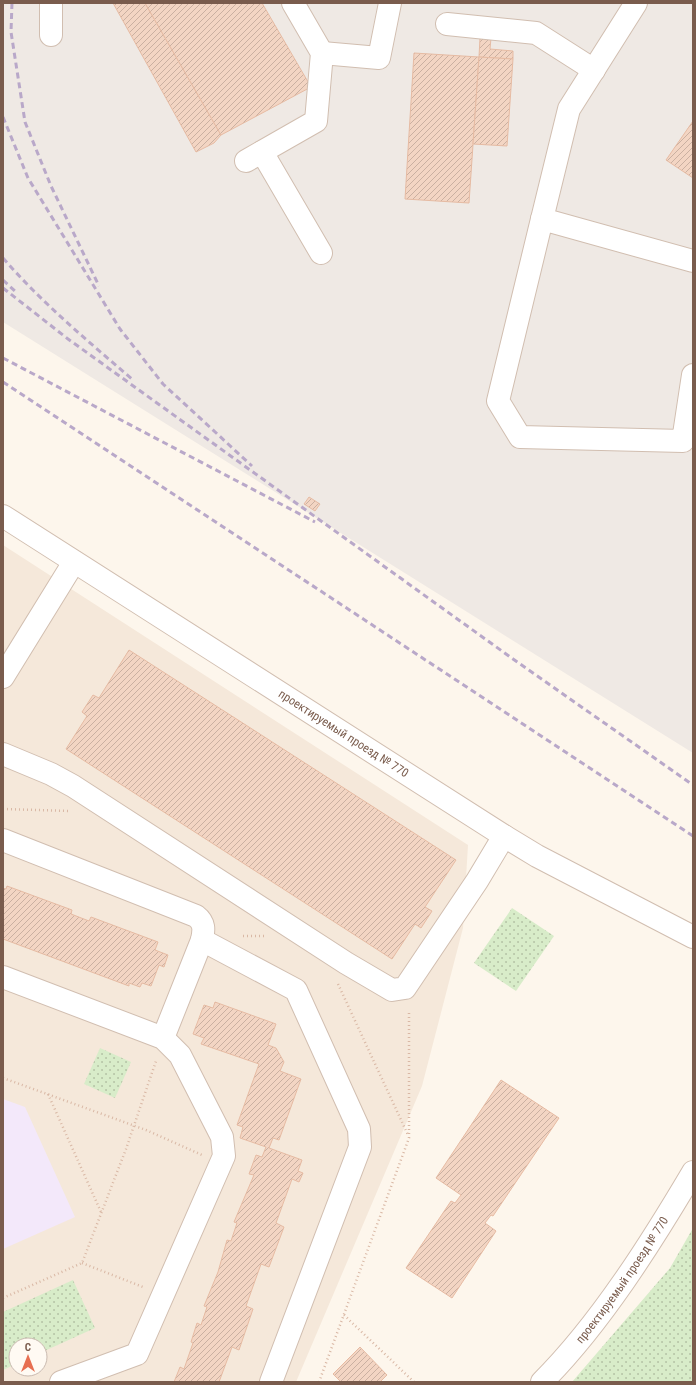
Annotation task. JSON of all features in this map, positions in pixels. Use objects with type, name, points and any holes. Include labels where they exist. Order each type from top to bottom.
[{"type":"street","points":[[51,3],[51,35]]},
{"type":"street","points":[[293,3],[322,53],[316,121],[254,156],[321,253]]},
{"type":"street","points":[[322,53],[379,58],[390,3]]},
{"type":"street","points":[[636,3],[569,109],[498,401],[520,438],[683,441],[693,375]]},
{"type":"street","points":[[447,24],[536,33],[594,70]]},
{"type":"street","points":[[542,219],[693,261]]},
{"type":"street","name":"проектируемый проезд № 770","points":[[3,516],[504,836],[537,856],[693,937]]},
{"type":"street","points":[[3,677],[74,562]]},
{"type":"street","points":[[3,754],[51,774],[73,786],[346,963],[392,990],[406,988],[477,881],[504,836]]},
{"type":"street","points":[[3,840],[196,916],[202,920],[204,930],[202,940],[163,1038]]},
{"type":"street","points":[[202,940],[296,990],[358,1129],[360,1147],[271,1382]]},
{"type":"street","points":[[3,977],[163,1038],[180,1054],[222,1137],[224,1156],[221,1164],[137,1354],[61,1382]]},
{"type":"street","name":"проектируемый проезд № 770","points":[[542,1382],[586,1330],[623,1282],[656,1234],[693,1172]]},
{"type":"path","points":[[3,809],[73,811]]},
{"type":"path","points":[[242,936],[266,936]]},
{"type":"path","points":[[337,981],[404,1122],[409,1138]]},
{"type":"path","points":[[319,1382],[409,1138],[409,1008],[406,988]]},
{"type":"path","points":[[82,1263],[134,1125],[163,1038]]},
{"type":"path","points":[[3,1078],[134,1125],[221,1164]]},
{"type":"path","points":[[48,1094],[101,1212]]},
{"type":"path","points":[[3,1298],[82,1263],[164,1295]]},
{"type":"path","points":[[344,1315],[414,1382]]},
{"type":"shaded area","points":[[3,3],[693,3],[693,753],[3,322]]},
{"type":"shaded area","points":[[3,545],[468,845],[463,928],[422,1086],[296,1382],[3,1382]]},
{"type":"shaded area","points":[[3,1099],[25,1107],[75,1217],[3,1249]]},
{"type":"green space","points":[[512,908],[554,936],[516,991],[474,963]]},
{"type":"green space","points":[[100,1048],[131,1062],[115,1098],[84,1084]]},
{"type":"green space","points":[[693,1228],[693,1382],[572,1382],[670,1268]]},
{"type":"green space","points":[[73,1280],[95,1328],[48,1349],[48,1337],[8,1337],[8,1368],[3,1370],[3,1312]]},
{"type":"building","points":[[113,3],[145,3],[221,135],[214,143],[196,152]]},
{"type":"building","points":[[145,3],[262,3],[311,87],[221,135]]},
{"type":"building","points":[[480,38],[491,38],[490,49],[513,51],[513,59],[479,57]]},
{"type":"building","points":[[414,53],[479,57],[469,203],[405,199]]},
{"type":"building","points":[[479,57],[513,59],[507,146],[473,144]]},
{"type":"building","points":[[693,121],[693,178],[666,160]]},
{"type":"building","points":[[309,497],[320,504],[315,511],[304,504]]},
{"type":"building","points":[[129,650],[456,860],[425,907],[432,911],[421,928],[415,924],[392,959],[66,749],[87,716],[82,712],[93,695],[99,698]]},
{"type":"building","points":[[7,886],[72,910],[71,914],[89,921],[91,917],[158,942],[155,950],[168,955],[164,967],[159,965],[151,986],[142,983],[140,987],[129,983],[129,986],[3,939],[3,888],[6,889]]},
{"type":"building","points":[[215,1002],[276,1024],[268,1045],[276,1048],[284,1062],[280,1071],[301,1079],[279,1140],[273,1138],[269,1148],[302,1160],[298,1171],[303,1173],[299,1182],[292,1179],[276,1223],[284,1227],[269,1267],[261,1264],[246,1306],[253,1309],[239,1350],[232,1347],[219,1382],[174,1382],[180,1367],[184,1369],[193,1343],[191,1342],[197,1323],[201,1325],[207,1307],[204,1306],[218,1272],[227,1240],[231,1241],[237,1223],[234,1222],[254,1175],[249,1174],[256,1155],[262,1157],[266,1147],[240,1138],[243,1127],[237,1125],[259,1064],[201,1044],[204,1038],[193,1034],[204,1005],[213,1008]]},
{"type":"building","points":[[501,1080],[559,1118],[493,1216],[491,1215],[485,1223],[496,1231],[452,1298],[406,1268],[451,1201],[455,1203],[461,1195],[436,1178]]},
{"type":"building","points":[[360,1347],[387,1375],[380,1382],[341,1382],[333,1374]]},
{"type":"railway","points":[[12,3],[11,32],[25,122],[51,186],[99,286]]},
{"type":"railway","points":[[3,117],[28,178],[120,329],[163,384],[252,466]]},
{"type":"railway","points":[[3,258],[33,291],[133,380]]},
{"type":"railway","points":[[3,280],[16,292]]},
{"type":"railway","points":[[3,288],[68,339],[513,659],[693,785]]},
{"type":"railway","points":[[3,358],[315,522]]},
{"type":"railway","points":[[3,382],[693,836]]}]
